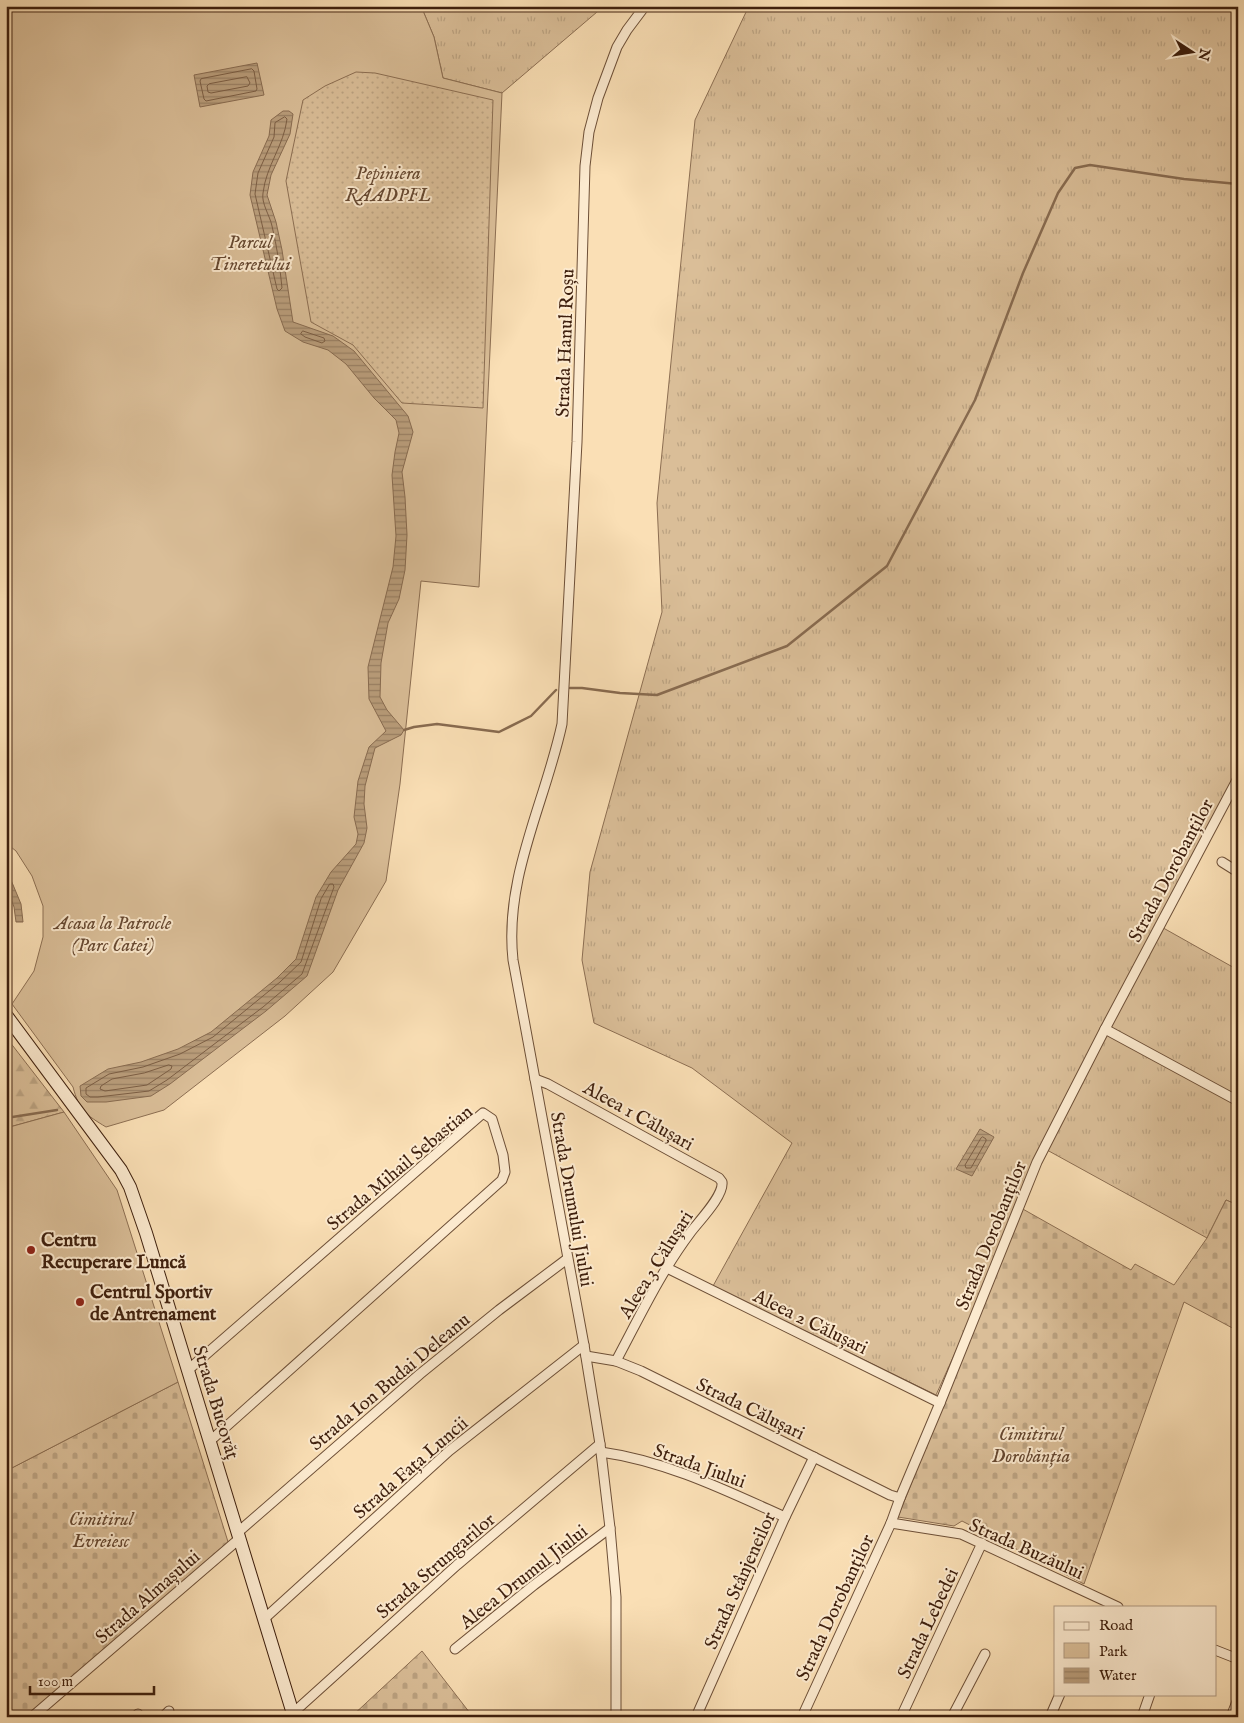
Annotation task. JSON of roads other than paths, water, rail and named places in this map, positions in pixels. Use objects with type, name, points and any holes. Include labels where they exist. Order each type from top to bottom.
[{"type":"main road","name":"Strada Bucovăț","points":[[6,1015],[110,1153],[126,1178],[138,1207],[294,1715]]},
{"type":"street","name":"Strada Hanul Roșu","points":[[563,694],[577,442],[585,166],[589,132],[598,98],[617,47],[645,6]]},
{"type":"street","name":"Strada Drumului Jiului","points":[[563,694],[562,724],[555,756],[516,883],[510,936],[586,1356],[600,1448],[616,1597],[616,1717]]},
{"type":"street","name":"Strada Dorobanților","points":[[802,1717],[891,1523],[1036,1162],[1238,778]]},
{"type":"street","points":[[1222,862],[1238,872]]},
{"type":"street","points":[[1105,1029],[1238,1102]]},
{"type":"street","name":"Aleea 1 Călușari","points":[[535,1079],[548,1084],[719,1178],[723,1185]]},
{"type":"street","name":"Strada Mihail Sebastian","points":[[188,1370],[483,1113],[492,1120],[503,1155],[505,1172],[502,1180],[210,1441]]},
{"type":"street","name":"Aleea 3 Călușari","points":[[616,1361],[667,1268],[688,1235],[721,1192],[723,1185]]},
{"type":"street","name":"Strada Ion Budai Deleanu","points":[[238,1536],[420,1374],[499,1310],[567,1259]]},
{"type":"street","name":"Aleea 2 Călușari","points":[[667,1268],[940,1403]]},
{"type":"street","name":"Strada Fața Luncii","points":[[264,1619],[450,1452],[584,1345]]},
{"type":"street","name":"Strada Călușari","points":[[586,1356],[616,1361],[641,1371],[890,1495],[900,1498]]},
{"type":"street","name":"Strada Jiului","points":[[600,1448],[672,1468],[785,1517]]},
{"type":"street","name":"Strada Strungarilor","points":[[294,1715],[457,1565],[600,1448]]},
{"type":"street","name":"Strada Stânjeneilor","points":[[696,1717],[785,1517],[814,1457]]},
{"type":"street","name":"Strada Buzăului","points":[[891,1523],[961,1534],[1100,1603],[1114,1606]]},
{"type":"street","name":"Aleea Drumul Jiului","points":[[455,1649],[534,1585],[610,1528]]},
{"type":"street","name":"Strada Almașului","points":[[32,1717],[238,1536]]},
{"type":"street","name":"Strada Lebedei","points":[[901,1717],[982,1543]]},
{"type":"street","points":[[1216,1650],[1238,1659]]},
{"type":"street","points":[[952,1717],[986,1654]]},
{"type":"street","points":[[1050,1717],[1059,1696]]},
{"type":"street","points":[[1142,1717],[1149,1696]]},
{"type":"street","points":[[1231,1717],[1238,1699]]},
{"type":"water","points":[[257,63],[264,95],[200,107],[194,75]]},
{"type":"water","points":[[283,111],[289,111],[293,114],[290,134],[271,175],[267,195],[276,222],[282,250],[293,322],[333,336],[354,351],[408,416],[413,432],[402,472],[407,535],[405,570],[399,599],[388,623],[381,663],[380,697],[387,710],[404,730],[401,735],[375,748],[365,786],[364,804],[367,828],[364,843],[338,890],[307,976],[266,1011],[170,1084],[151,1096],[106,1102],[87,1102],[81,1096],[80,1086],[108,1069],[141,1062],[178,1049],[211,1032],[277,978],[296,959],[316,897],[331,872],[356,844],[358,834],[354,817],[358,781],[369,747],[386,731],[369,699],[368,667],[393,567],[396,536],[392,475],[399,433],[396,420],[374,398],[346,364],[328,350],[303,342],[285,331],[277,309],[250,195],[253,172],[269,136],[271,120]]},
{"type":"water","points":[[11,880],[21,904],[23,922],[16,922],[14,907],[6,886]]},
{"type":"water","points":[[980,1129],[994,1137],[972,1176],[956,1169]]},
{"type":"waterway","points":[[570,688],[657,695],[787,646],[887,566],[975,400],[1023,273],[1058,193],[1075,168],[1090,165],[1184,179],[1238,184]]},
{"type":"waterway","points":[[404,730],[437,724],[499,732],[531,716],[556,690]]},
{"type":"waterway","points":[[6,1118],[57,1110]]},
{"type":"place","name":"Centru Recuperare Luncă","points":[[31,1250]]},
{"type":"place","name":"Centrul Sportiv de Antrenament","points":[[80,1302]]},
{"type":"park label","name":"Pepiniera RAADPFL","points":[[388,183]]},
{"type":"park label","name":"Parcul Tineretului","points":[[250,252]]},
{"type":"park label","name":"Acasa la Patrocle (Parc Catei)","points":[[113,933]]},
{"type":"park label","name":"Cimitirul Dorobănția","points":[[1031,1444]]},
{"type":"park label","name":"Cimitirul Evreiesc","points":[[101,1529]]}]
